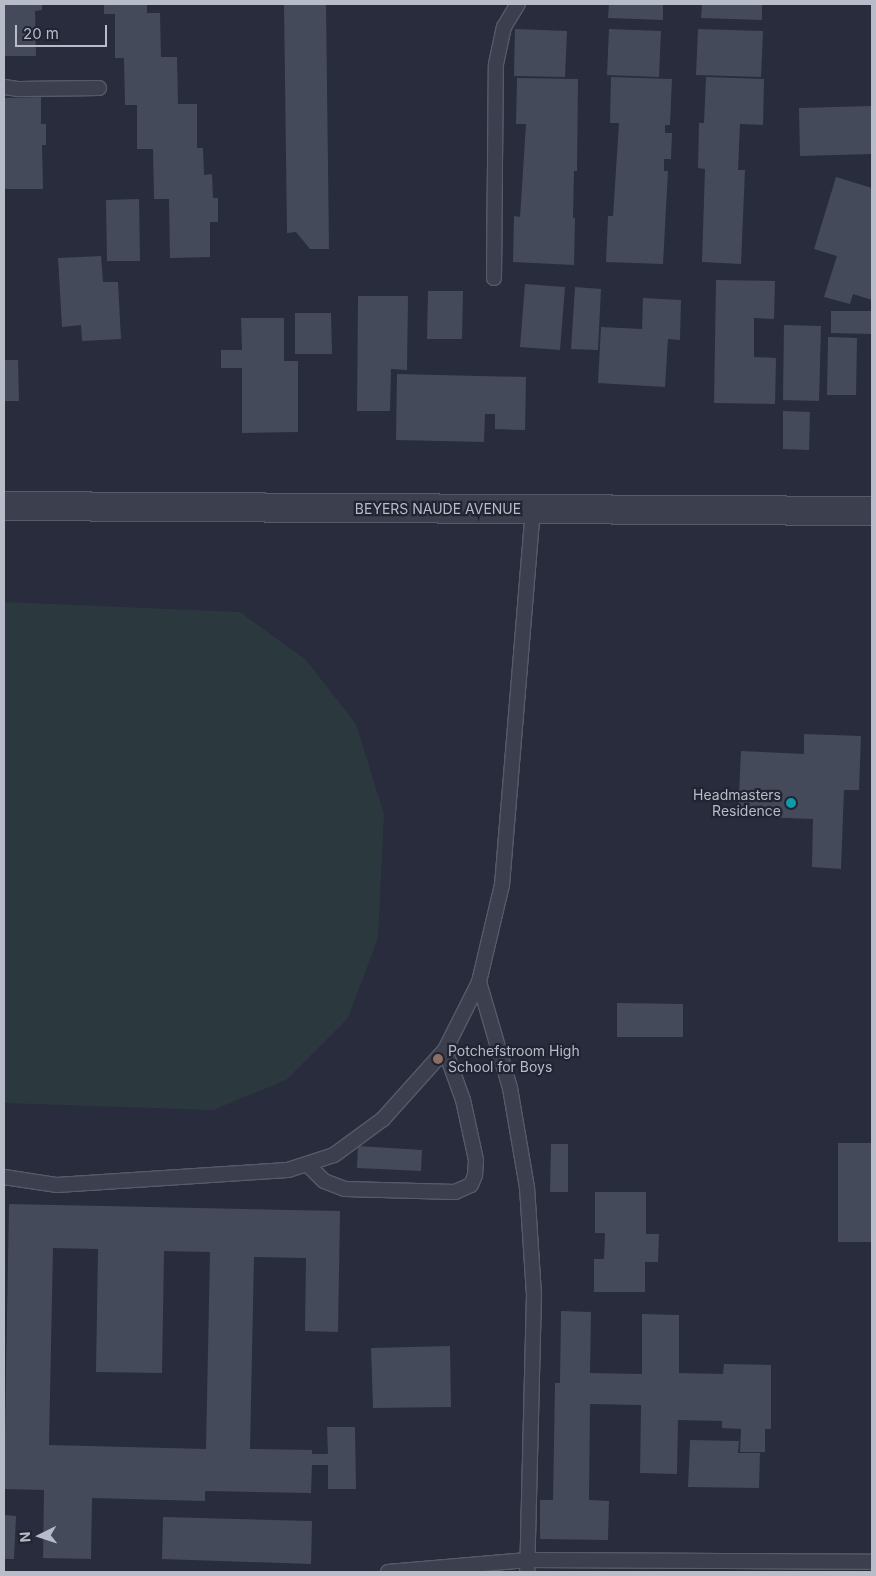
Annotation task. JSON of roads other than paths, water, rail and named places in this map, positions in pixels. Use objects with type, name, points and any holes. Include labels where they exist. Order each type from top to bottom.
[{"type":"street","name":"BEYERS NAUDE AVENUE","points":[[4,506],[872,511]]},
{"type":"lane","points":[[494,278],[496,64],[504,27],[518,4]]},
{"type":"lane","points":[[4,87],[19,89],[99,88]]},
{"type":"lane","points":[[4,1177],[57,1185],[288,1170],[334,1155],[383,1119],[445,1050],[478,982],[502,885],[533,510]]},
{"type":"lane","points":[[478,982],[510,1088],[527,1187],[534,1294],[527,1566]]},
{"type":"lane","points":[[307,1164],[324,1181],[345,1189],[449,1192],[464,1189],[471,1185],[475,1175],[476,1160],[463,1100],[445,1050]]},
{"type":"lane","points":[[388,1572],[527,1566],[872,1562]]},
{"type":"place","name":"Headmasters Residence","points":[[791,803]]},
{"type":"place","name":"Potchefstroom High School for Boys","points":[[438,1059]]}]
